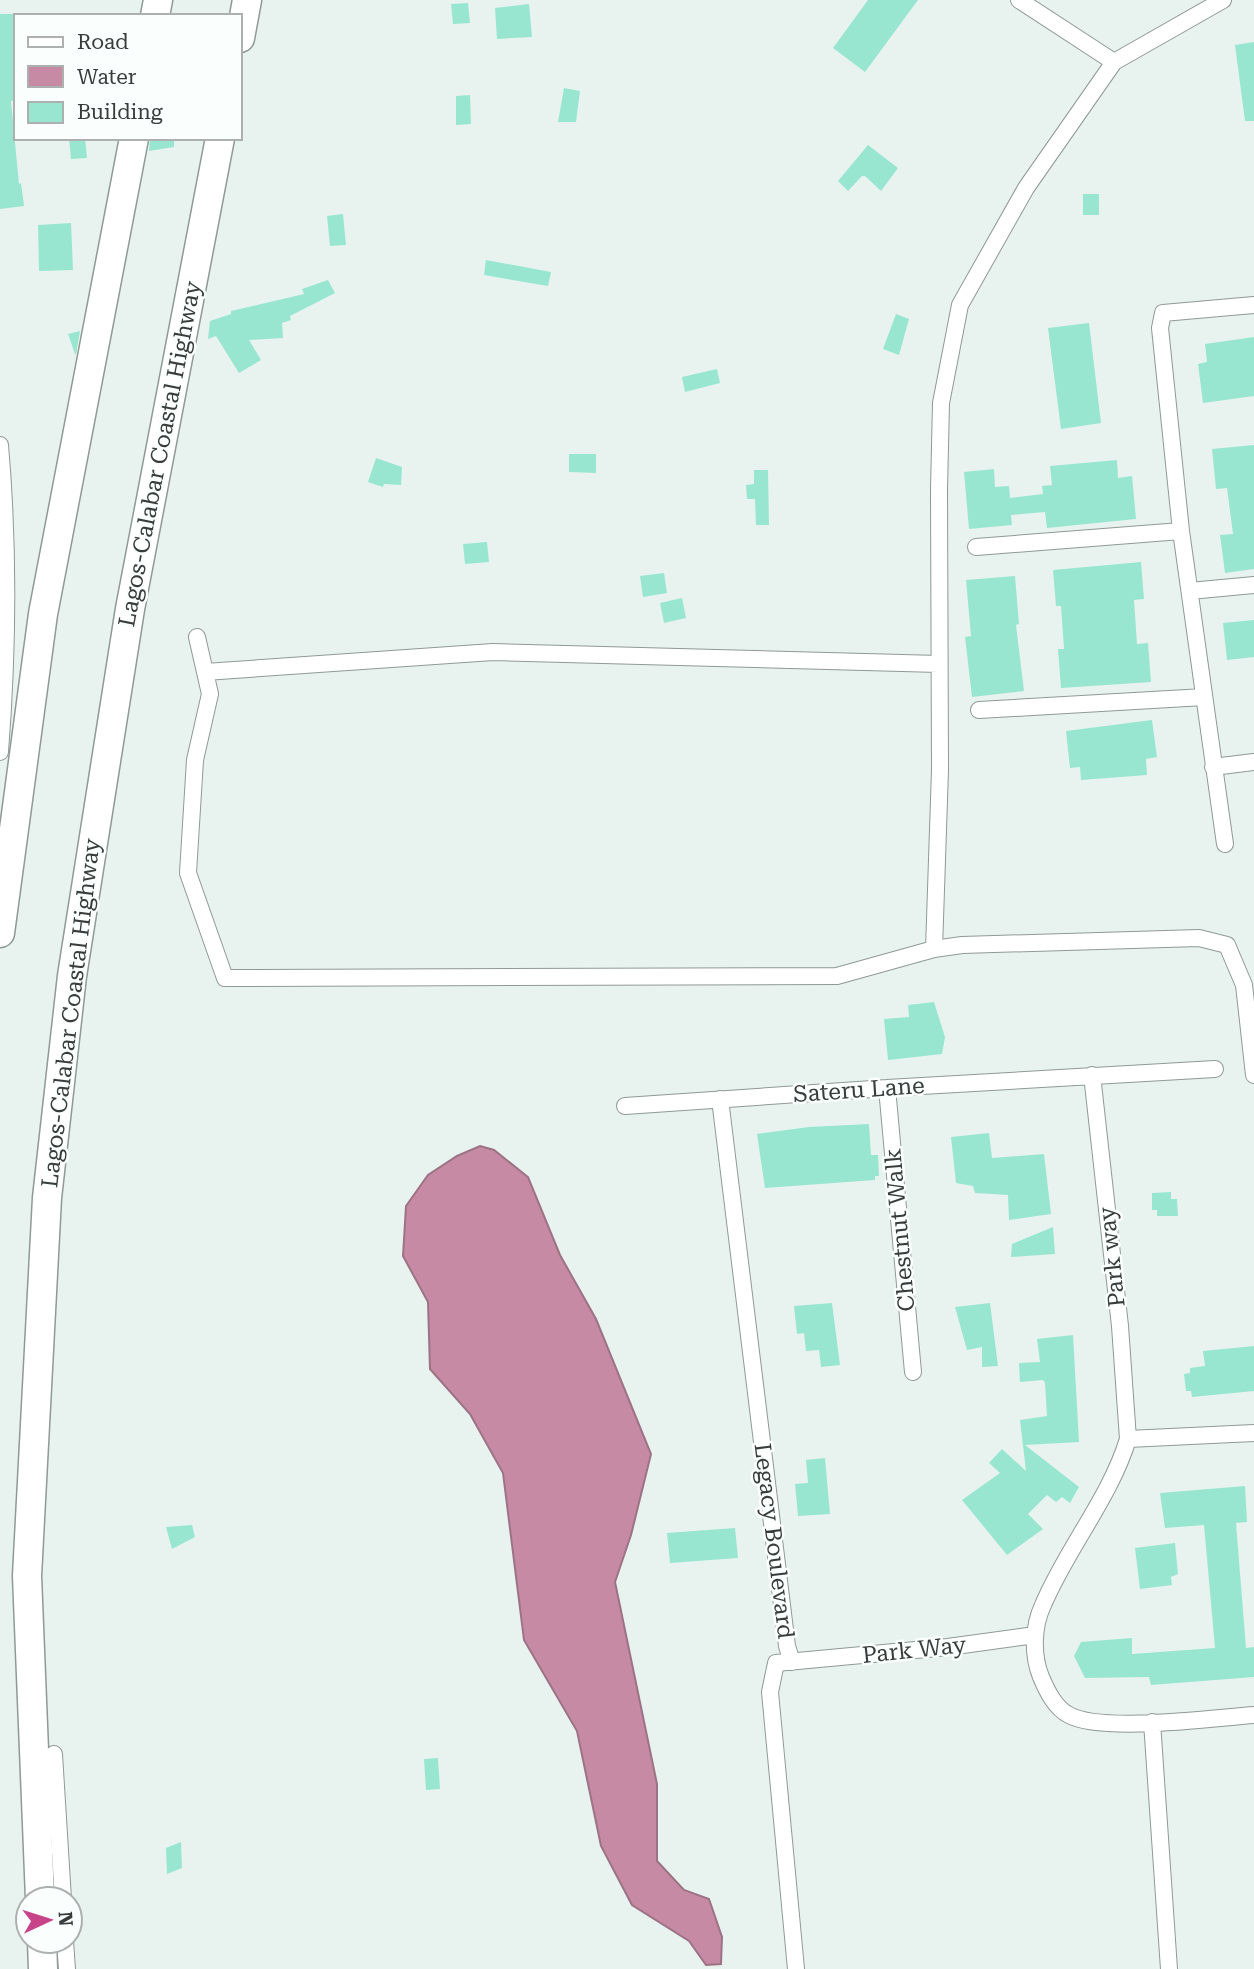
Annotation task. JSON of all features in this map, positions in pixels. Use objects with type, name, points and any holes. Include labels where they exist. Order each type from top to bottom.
[{"type":"highway","points":[[242,27],[247,0]]},
{"type":"highway","points":[[0,933],[43,614],[134,140]]},
{"type":"highway","name":"Lagos-Calabar Coastal Highway","points":[[39,1885],[27,1576],[47,1198],[72,976],[130,609],[220,140]]},
{"type":"street","points":[[1019,0],[1114,62]]},
{"type":"street","points":[[934,949],[940,769],[941,403],[960,305],[1026,188],[1114,62],[1223,0]]},
{"type":"street","points":[[1225,844],[1181,531],[1160,328],[1163,313],[1254,305]]},
{"type":"street","points":[[0,445],[6,520],[7,635],[0,752]]},
{"type":"street","points":[[976,547],[1181,531]]},
{"type":"street","points":[[1190,591],[1254,585]]},
{"type":"street","points":[[197,636],[210,694],[195,760],[188,873],[225,978],[837,976],[934,949],[962,945],[1199,938],[1227,945],[1244,985],[1254,1075]]},
{"type":"street","points":[[205,672],[493,652],[939,664]]},
{"type":"street","points":[[979,710],[1204,697]]},
{"type":"street","points":[[1213,767],[1254,762]]},
{"type":"street","name":"Sateru Lane","points":[[625,1106],[1215,1069]]},
{"type":"street","name":"Park way","points":[[1092,1075],[1121,1338],[1128,1439]]},
{"type":"street","name":"Chestnut Walk","points":[[887,1088],[913,1372]]},
{"type":"street","name":"Legacy Boulevard","points":[[720,1099],[787,1646],[792,1662],[776,1663],[770,1692],[796,1969]]},
{"type":"street","points":[[1254,1433],[1128,1439],[1124,1454],[1043,1605],[1035,1632],[1038,1669],[1049,1696],[1068,1715],[1090,1722],[1125,1724],[1254,1715]]},
{"type":"street","name":"Park Way","points":[[792,1662],[948,1647],[1035,1632]]},
{"type":"street","points":[[1152,1722],[1169,1969]]},
{"type":"street","points":[[54,1754],[62,1885]]},
{"type":"water","points":[[480,1146],[494,1150],[528,1177],[560,1255],[596,1319],[651,1454],[631,1535],[615,1582],[657,1784],[657,1861],[684,1890],[709,1899],[722,1937],[721,1964],[706,1965],[689,1941],[632,1905],[601,1846],[577,1731],[524,1640],[503,1473],[470,1414],[430,1369],[428,1302],[403,1256],[406,1206],[428,1175],[457,1156]]},
{"type":"building","points":[[868,0],[918,0],[865,72],[833,48]]},
{"type":"building","points":[[468,3],[470,23],[453,24],[451,4]]},
{"type":"building","points":[[529,4],[532,37],[497,39],[495,8]]},
{"type":"building","points":[[0,14],[13,14],[14,101],[11,101],[19,184],[21,183],[24,206],[0,209]]},
{"type":"building","points":[[1254,42],[1254,121],[1245,121],[1235,45]]},
{"type":"building","points":[[564,88],[580,91],[576,122],[558,122]]},
{"type":"building","points":[[470,95],[471,124],[456,125],[456,96]]},
{"type":"building","points":[[69,140],[85,140],[87,158],[71,159]]},
{"type":"building","points":[[150,140],[174,140],[174,147],[149,151]]},
{"type":"building","points":[[868,145],[898,168],[881,191],[862,176],[848,191],[838,181]]},
{"type":"building","points":[[1083,194],[1099,194],[1099,215],[1083,215]]},
{"type":"building","points":[[343,214],[346,245],[330,246],[327,216]]},
{"type":"building","points":[[71,223],[73,270],[39,271],[38,225]]},
{"type":"building","points":[[486,260],[551,272],[548,286],[484,275]]},
{"type":"building","points":[[328,280],[335,293],[290,316],[291,320],[282,323],[283,338],[249,340],[261,360],[239,373],[216,336],[208,339],[210,321],[231,314],[231,311],[304,294],[302,289]]},
{"type":"building","points":[[896,314],[909,319],[899,355],[883,349]]},
{"type":"building","points":[[1089,323],[1101,423],[1061,429],[1048,328]]},
{"type":"building","points":[[80,331],[76,354],[75,354],[68,334]]},
{"type":"building","points":[[1254,337],[1254,396],[1203,403],[1198,364],[1207,362],[1205,344]]},
{"type":"building","points":[[717,369],[720,383],[685,392],[682,377]]},
{"type":"building","points":[[1254,445],[1254,569],[1225,573],[1220,535],[1233,534],[1227,488],[1216,489],[1212,449]]},
{"type":"building","points":[[569,454],[596,454],[596,473],[569,472]]},
{"type":"building","points":[[376,458],[402,467],[401,485],[384,484],[383,487],[368,482]]},
{"type":"building","points":[[1117,460],[1118,478],[1132,476],[1136,519],[1047,528],[1045,512],[1011,515],[1012,525],[969,529],[964,472],[994,469],[995,487],[1009,486],[1010,498],[1043,494],[1042,486],[1052,485],[1050,466]]},
{"type":"building","points":[[754,470],[768,470],[769,525],[756,525],[755,499],[747,499],[746,485],[754,484]]},
{"type":"building","points":[[487,542],[489,562],[465,564],[463,544]]},
{"type":"building","points":[[1141,562],[1144,599],[1134,600],[1137,644],[1148,643],[1151,682],[1061,688],[1058,649],[1064,649],[1061,606],[1056,606],[1053,570]]},
{"type":"building","points":[[664,573],[667,593],[643,597],[640,576]]},
{"type":"building","points":[[1015,576],[1019,624],[1016,625],[1024,691],[972,697],[965,637],[971,636],[966,580]]},
{"type":"building","points":[[682,598],[686,618],[664,623],[660,603]]},
{"type":"building","points":[[1254,620],[1254,657],[1227,660],[1223,623]]},
{"type":"building","points":[[1152,720],[1157,757],[1146,759],[1147,775],[1081,780],[1080,767],[1070,768],[1066,731]]},
{"type":"building","points":[[934,1002],[945,1037],[942,1054],[888,1060],[884,1019],[909,1017],[908,1005]]},
{"type":"building","points":[[869,1124],[871,1155],[878,1155],[879,1176],[875,1176],[875,1180],[765,1188],[757,1134],[809,1127]]},
{"type":"building","points":[[989,1133],[992,1158],[1044,1154],[1051,1214],[1009,1220],[1008,1195],[975,1193],[973,1186],[956,1183],[951,1137]]},
{"type":"building","points":[[1171,1192],[1171,1199],[1177,1199],[1178,1216],[1157,1216],[1157,1210],[1152,1210],[1152,1193]]},
{"type":"building","points":[[1053,1227],[1055,1254],[1011,1257],[1012,1244]]},
{"type":"building","points":[[832,1303],[840,1365],[821,1367],[819,1350],[806,1351],[804,1333],[797,1334],[794,1306]]},
{"type":"building","points":[[990,1303],[998,1366],[982,1367],[982,1347],[967,1350],[955,1307]]},
{"type":"building","points":[[1073,1335],[1079,1442],[1025,1445],[1079,1487],[1070,1503],[1062,1497],[1056,1502],[1047,1495],[1028,1514],[1043,1529],[1007,1555],[962,1500],[1000,1473],[989,1463],[1002,1449],[1026,1471],[1020,1420],[1047,1416],[1045,1383],[1043,1380],[1020,1382],[1019,1363],[1040,1362],[1037,1339]]},
{"type":"building","points":[[1254,1346],[1254,1391],[1192,1397],[1191,1391],[1186,1391],[1184,1374],[1190,1373],[1190,1368],[1205,1366],[1203,1351]]},
{"type":"building","points":[[825,1458],[830,1514],[798,1516],[795,1484],[808,1483],[806,1460]]},
{"type":"building","points":[[1245,1486],[1247,1522],[1236,1523],[1246,1648],[1254,1647],[1254,1677],[1151,1685],[1149,1677],[1085,1678],[1074,1656],[1081,1642],[1132,1638],[1132,1654],[1215,1648],[1204,1525],[1165,1528],[1160,1493]]},
{"type":"building","points":[[192,1525],[195,1537],[172,1549],[166,1527]]},
{"type":"building","points":[[735,1528],[738,1558],[670,1563],[667,1533]]},
{"type":"building","points":[[1175,1543],[1178,1574],[1171,1577],[1172,1585],[1140,1589],[1135,1548]]},
{"type":"building","points":[[438,1758],[440,1789],[426,1790],[424,1759]]},
{"type":"building","points":[[181,1842],[182,1868],[167,1874],[166,1848]]}]
